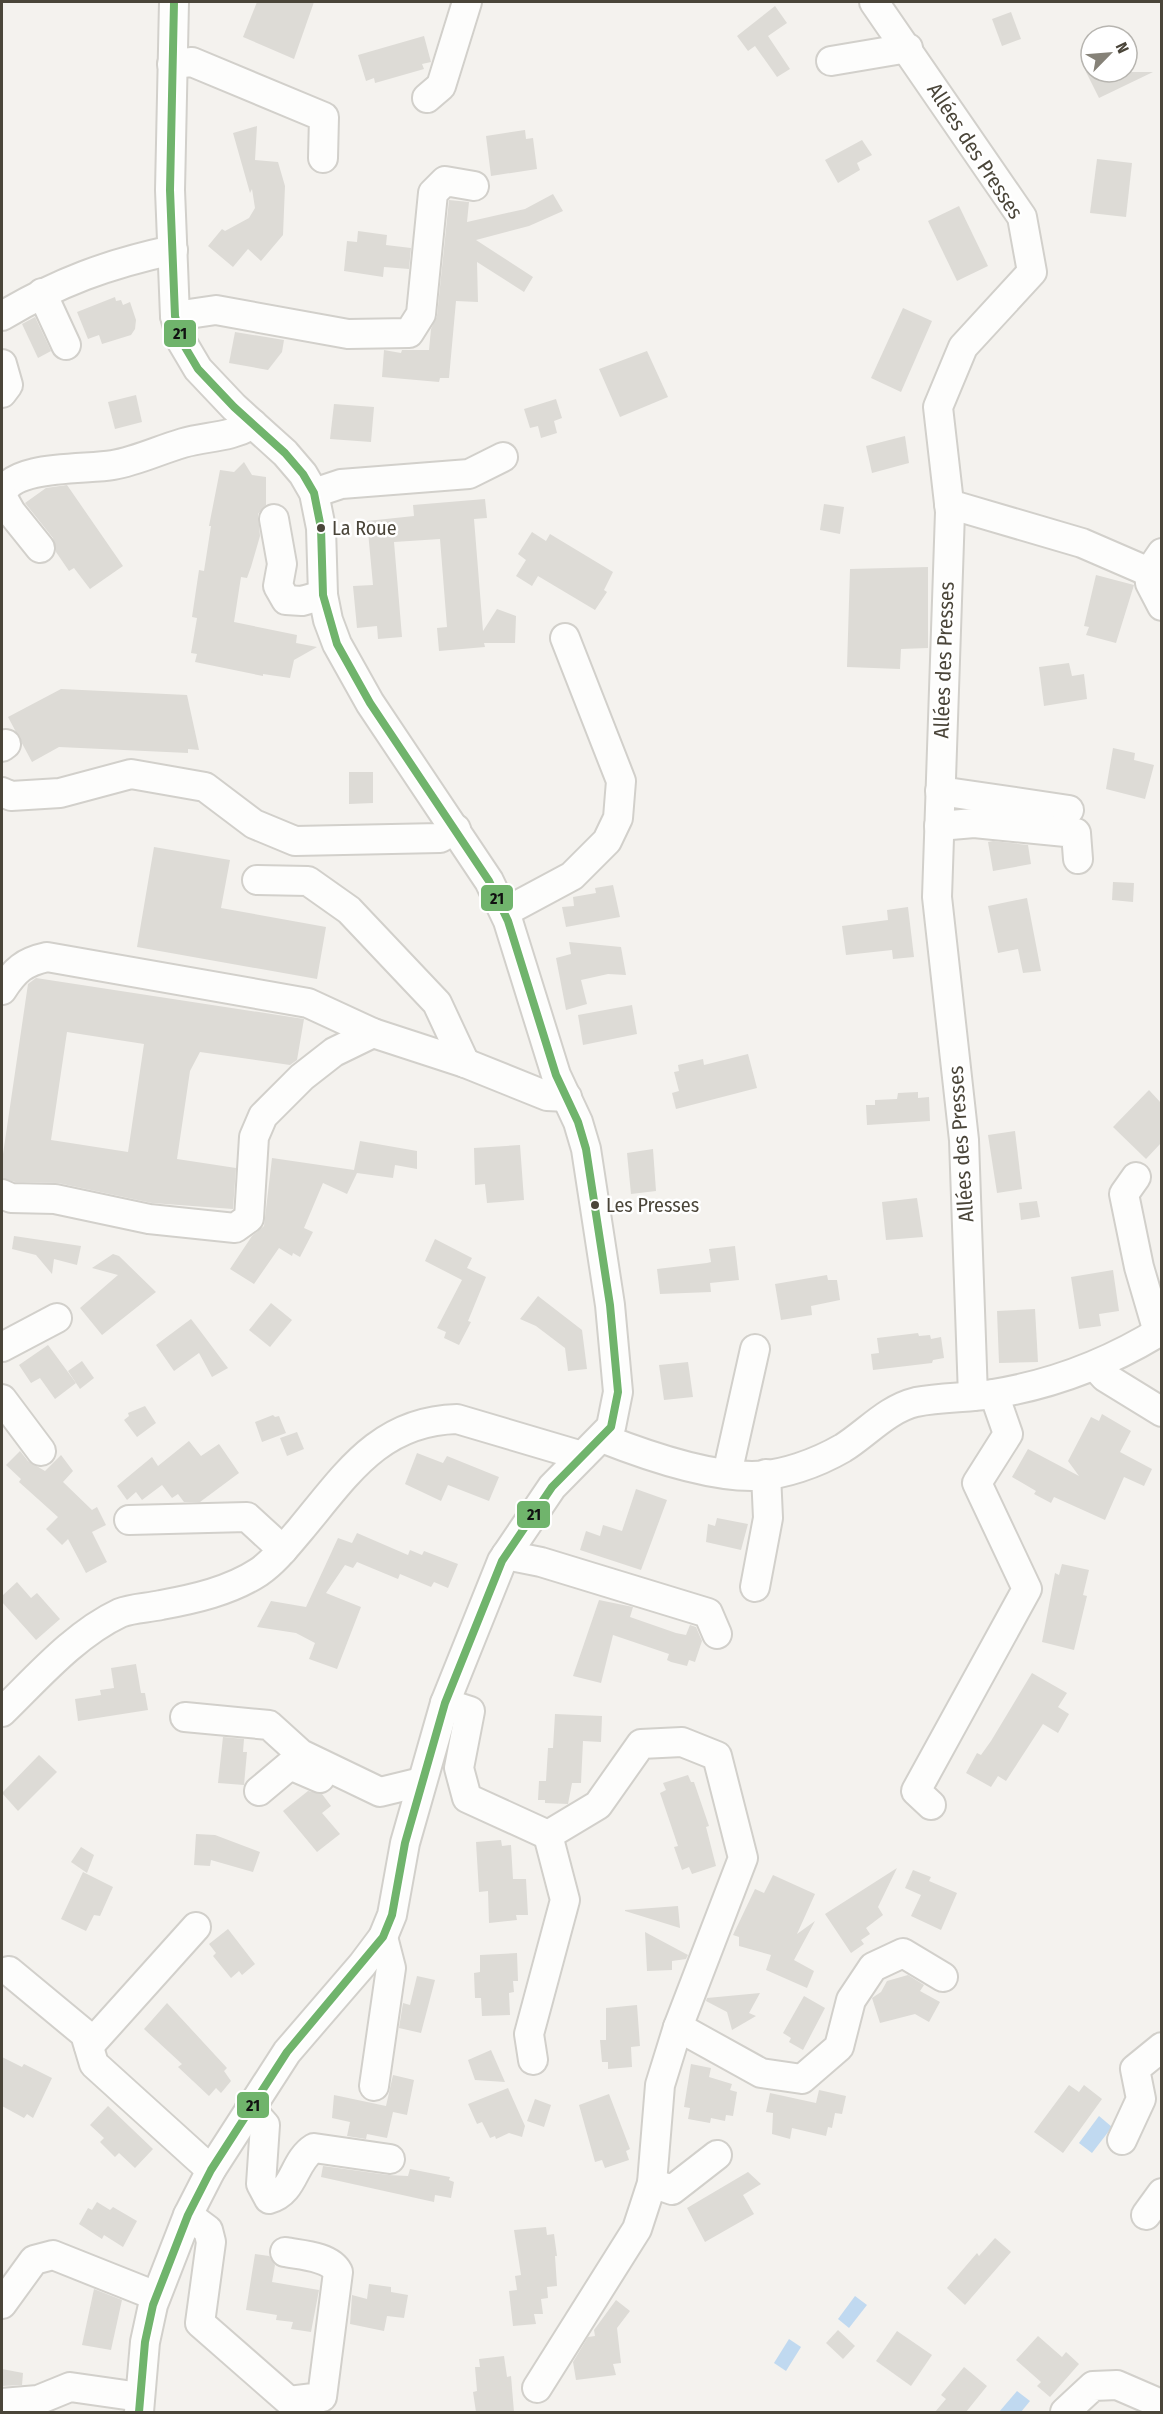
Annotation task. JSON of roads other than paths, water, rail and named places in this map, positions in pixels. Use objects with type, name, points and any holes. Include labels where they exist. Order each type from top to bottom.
[{"type":"street","points":[[2,2403],[38,2400],[70,2387],[139,2405],[146,2342],[156,2296],[188,2215],[211,2170],[287,2052],[362,1965],[382,1937],[392,1915],[411,1821],[445,1703],[506,1555],[552,1487],[611,1426],[616,1412],[617,1366],[586,1149],[567,1097],[556,1075],[505,912],[489,881],[456,829],[351,673],[328,620],[323,595],[321,528],[314,493],[303,474],[285,453],[198,369],[182,342],[176,316],[170,190],[174,2]]},
{"type":"street","points":[[427,98],[441,86],[467,2]]},
{"type":"street","name":"Allées des Presses","points":[[874,2],[908,48],[1022,217],[1032,272],[963,346],[938,407],[949,504],[937,897],[964,1140],[983,1395],[1008,1434],[977,1483],[1027,1589],[916,1791],[931,1805]]},
{"type":"street","points":[[831,61],[908,48]]},
{"type":"street","points":[[172,64],[192,62],[324,117],[323,158]]},
{"type":"street","points":[[176,316],[216,310],[348,334],[409,333],[421,314],[433,192],[445,181],[474,186]]},
{"type":"street","points":[[2,316],[42,293],[120,262],[173,250]]},
{"type":"street","points":[[42,293],[66,345]]},
{"type":"street","points":[[2,364],[8,385],[2,393]]},
{"type":"street","points":[[40,548],[2,495],[4,487],[12,481],[38,472],[111,466],[182,443],[231,435],[253,424]]},
{"type":"street","points":[[314,493],[341,484],[469,474],[503,457]]},
{"type":"street","points":[[949,504],[1155,562],[1150,583],[1161,606]]},
{"type":"street","points":[[273,519],[282,564],[278,586],[286,600],[302,601],[323,595]]},
{"type":"street","points":[[505,912],[572,876],[607,841],[618,818],[621,781],[566,638]]},
{"type":"street","points":[[2,792],[11,796],[60,793],[131,774],[205,787],[254,824],[295,841],[441,838],[456,829]]},
{"type":"street","points":[[940,791],[1069,810]]},
{"type":"street","points":[[939,826],[974,823],[1076,833],[1078,859]]},
{"type":"street","points":[[257,880],[308,881],[349,910],[437,1003],[465,1063]]},
{"type":"street","points":[[2,990],[16,970],[29,961],[47,957],[308,1003],[374,1033],[465,1063],[547,1096],[567,1097]]},
{"type":"street","points":[[2,1194],[11,1198],[66,1201],[149,1219],[235,1228],[249,1218],[254,1137],[263,1116],[302,1077],[334,1052],[374,1033]]},
{"type":"street","points":[[2,1712],[56,1660],[122,1612],[195,1599],[232,1586],[260,1571],[283,1550],[362,1458],[380,1442],[419,1424],[457,1419],[592,1447],[650,1454],[727,1474],[766,1474],[811,1462],[843,1448],[879,1420],[914,1402],[983,1395],[1036,1385],[1095,1366],[1124,1353],[1160,1331],[1139,1267],[1124,1194],[1136,1177]]},
{"type":"street","points":[[2,1347],[57,1318]]},
{"type":"street","points":[[727,1474],[755,1349]]},
{"type":"street","points":[[1095,1366],[1105,1377],[1161,1412]]},
{"type":"street","points":[[2,1399],[41,1451]]},
{"type":"street","points":[[755,1587],[768,1518],[766,1474]]},
{"type":"street","points":[[129,1520],[247,1517],[283,1550]]},
{"type":"street","points":[[506,1555],[542,1562],[708,1613],[717,1634]]},
{"type":"street","points":[[445,1703],[470,1711],[459,1768],[467,1798],[548,1835]]},
{"type":"street","points":[[185,1717],[269,1725],[301,1754],[380,1792],[421,1782]]},
{"type":"street","points":[[537,2388],[637,2229],[652,2183],[660,2085],[678,2027],[742,1858],[717,1756],[682,1742],[641,1744],[598,1805],[548,1835]]},
{"type":"street","points":[[259,1791],[290,1765],[411,1821]]},
{"type":"street","points":[[533,2060],[529,2034],[565,1900],[548,1835]]},
{"type":"street","points":[[89,2046],[196,1927]]},
{"type":"street","points":[[374,2086],[391,1968],[382,1937]]},
{"type":"street","points":[[678,2027],[761,2073],[802,2079],[839,2047],[851,2000],[873,1966],[903,1953],[943,1977]]},
{"type":"street","points":[[9,1971],[85,2034],[94,2064],[211,2170]]},
{"type":"street","points":[[827,2055],[823,2045],[833,2003]]},
{"type":"street","points":[[1122,2140],[1141,2099],[1135,2069],[1161,2047]]},
{"type":"street","points":[[250,2108],[265,2125],[261,2184],[269,2199],[279,2197],[287,2188],[304,2154],[314,2148],[390,2159]]},
{"type":"street","points":[[652,2183],[672,2190],[717,2155]]},
{"type":"street","points":[[188,2215],[208,2230],[211,2242],[200,2323],[289,2401],[322,2397],[338,2272],[335,2267],[324,2261],[285,2252]]},
{"type":"street","points":[[2,2304],[34,2259],[53,2255],[156,2296]]},
{"type":"street","points":[[1065,2412],[1093,2386],[1117,2385],[1154,2401]]},
{"type":"water","points":[[1099,2116],[1112,2127],[1092,2153],[1079,2143]]},
{"type":"water","points":[[855,2296],[867,2305],[849,2328],[838,2319]]},
{"type":"water","points":[[789,2339],[801,2347],[786,2371],[774,2363]]},
{"type":"water","points":[[1017,2391],[1030,2401],[1021,2412],[999,2412]]},
{"type":"place","name":"La Roue","points":[[321,528]]},
{"type":"place","name":"Les Presses","points":[[595,1205]]}]
